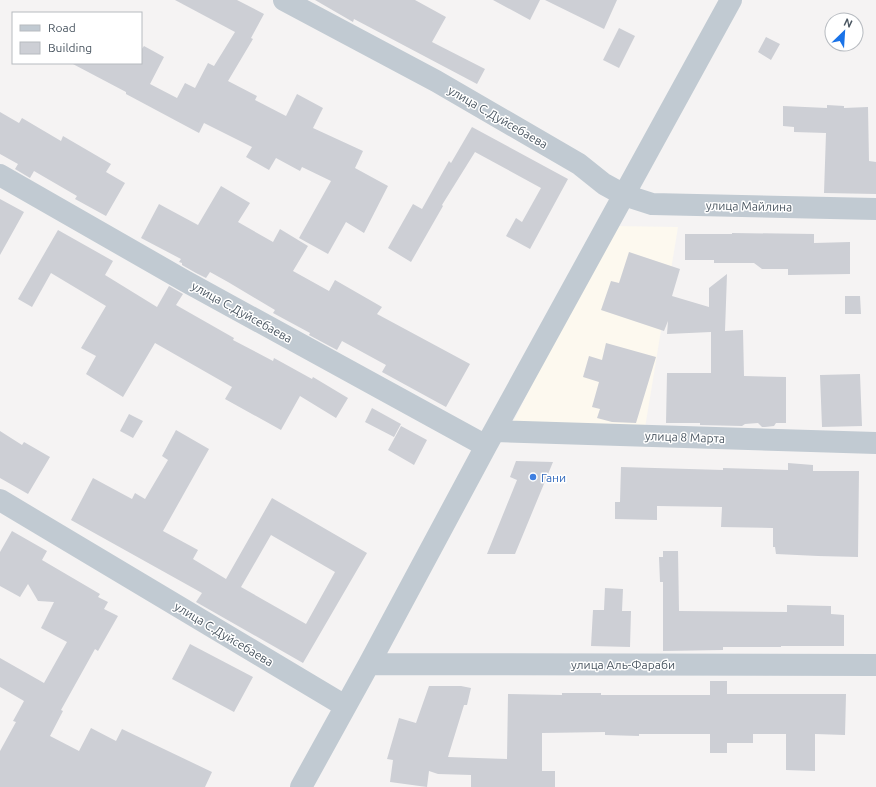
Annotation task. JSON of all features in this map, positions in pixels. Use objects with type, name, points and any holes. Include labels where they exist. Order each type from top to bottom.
[{"type":"street","name":"улица С.Дуйсебаева","points":[[284,0],[443,85],[579,164],[604,184],[624,195]]},
{"type":"street","points":[[301,787],[731,0]]},
{"type":"street","name":"улица С.Дуйсебаева","points":[[0,175],[185,281],[490,439]]},
{"type":"street","name":"улица Майлина","points":[[624,195],[652,204],[876,209]]},
{"type":"street","name":"улица 8 Марта","points":[[490,439],[876,443]]},
{"type":"street","name":"улица С.Дуйсебаева","points":[[0,500],[345,706]]},
{"type":"street","name":"улица Аль-Фараби","points":[[369,664],[876,665]]},
{"type":"shaded area","points":[[612,226],[678,227],[644,434],[509,430]]},
{"type":"building","points":[[175,0],[237,0],[264,14],[251,38],[253,39],[228,81],[257,96],[255,100],[286,116],[297,94],[323,108],[313,128],[363,151],[355,168],[388,186],[364,233],[346,222],[328,254],[299,238],[331,181],[302,167],[300,171],[276,158],[269,170],[246,157],[252,147],[204,123],[199,133],[73,64],[142,64],[142,49],[144,46],[164,57],[150,84],[177,98],[185,83],[195,88],[208,63],[214,66],[235,32]]},
{"type":"building","points":[[315,0],[415,0],[446,17],[432,42],[485,69],[477,84],[354,19],[353,22]]},
{"type":"building","points":[[493,0],[540,0],[530,20]]},
{"type":"building","points":[[545,0],[617,0],[604,29]]},
{"type":"building","points":[[619,28],[635,36],[619,68],[603,60]]},
{"type":"building","points":[[766,37],[780,44],[771,60],[758,52]]},
{"type":"building","points":[[827,105],[844,106],[844,108],[868,107],[869,161],[876,162],[876,194],[824,193],[826,133],[794,132],[794,127],[783,126],[783,106],[827,108]]},
{"type":"building","points":[[0,112],[19,123],[22,118],[61,141],[63,136],[111,164],[106,172],[125,183],[106,216],[75,199],[77,196],[34,171],[30,178],[15,169],[18,164],[0,154]]},
{"type":"building","points":[[472,127],[568,179],[530,249],[506,236],[516,218],[522,222],[541,188],[475,152],[442,205],[443,206],[411,262],[388,248],[413,204],[422,209],[449,161],[451,163]]},
{"type":"building","points":[[221,186],[250,203],[238,222],[273,242],[280,229],[308,246],[293,271],[329,291],[335,280],[382,307],[377,314],[470,364],[446,407],[382,372],[386,365],[342,341],[337,350],[309,335],[310,333],[273,313],[275,310],[228,282],[210,272],[206,278],[196,273],[182,265],[182,263],[179,262],[181,259],[141,238],[159,204],[198,225]]},
{"type":"building","points":[[0,199],[24,212],[0,255]]},
{"type":"building","points":[[58,230],[113,261],[105,275],[157,307],[169,286],[183,294],[176,305],[234,338],[233,340],[273,361],[274,358],[312,379],[313,377],[348,398],[336,418],[300,396],[281,430],[225,399],[232,387],[155,343],[123,397],[86,374],[96,356],[81,348],[106,306],[51,273],[32,307],[18,299]]},
{"type":"building","points":[[685,234],[814,234],[814,243],[850,242],[850,274],[788,275],[788,269],[762,269],[754,263],[714,263],[714,260],[685,260]]},
{"type":"building","points":[[629,252],[680,269],[672,296],[709,307],[709,288],[727,274],[725,331],[743,330],[744,376],[786,377],[786,423],[776,423],[774,426],[762,427],[758,423],[745,424],[742,426],[700,425],[700,423],[666,423],[667,373],[711,373],[711,332],[667,334],[668,321],[664,331],[601,310],[611,281],[619,283]]},
{"type":"building","points":[[845,296],[860,296],[861,314],[845,314]]},
{"type":"building","points":[[606,343],[656,357],[636,423],[612,422],[597,418],[600,409],[592,407],[599,382],[583,377],[589,356],[602,360]]},
{"type":"building","points":[[860,374],[862,426],[822,427],[820,375]]},
{"type":"building","points":[[372,408],[401,424],[394,437],[365,422]]},
{"type":"building","points":[[129,414],[143,421],[133,438],[120,431]]},
{"type":"building","points":[[401,426],[427,440],[414,465],[388,450]]},
{"type":"building","points":[[176,430],[209,449],[163,531],[198,550],[193,559],[226,579],[272,498],[367,553],[303,663],[196,602],[202,593],[71,520],[93,478],[132,499],[135,493],[145,499],[168,460],[162,456]],"holes":[[[271,535],[335,572],[306,624],[241,587]]]},
{"type":"building","points":[[0,431],[22,445],[24,442],[50,457],[28,494],[0,478]]},
{"type":"building","points":[[516,461],[553,462],[515,554],[487,554],[517,480],[510,477]]},
{"type":"building","points":[[788,463],[813,465],[813,471],[859,471],[858,557],[776,554],[775,547],[773,547],[773,528],[721,527],[722,507],[657,506],[657,520],[615,519],[615,502],[620,502],[621,467],[788,470]]},
{"type":"building","points":[[12,531],[47,551],[42,560],[100,594],[98,597],[108,602],[104,609],[118,616],[98,651],[95,649],[61,710],[63,711],[50,736],[79,751],[91,728],[116,741],[122,729],[212,772],[205,787],[0,787],[0,751],[16,722],[13,721],[24,701],[0,687],[0,658],[44,683],[67,642],[41,628],[54,602],[38,601],[28,584],[20,597],[0,586],[0,552]]},
{"type":"building","points":[[663,551],[678,551],[679,611],[787,612],[787,605],[831,606],[831,614],[844,615],[844,646],[723,647],[723,650],[663,651],[663,582],[660,582],[659,557],[663,557]]},
{"type":"building","points":[[605,588],[623,589],[622,611],[631,611],[630,647],[591,646],[593,610],[604,610]]},
{"type":"building","points":[[190,644],[253,677],[234,712],[172,679]]},
{"type":"building","points":[[710,681],[727,681],[727,694],[846,694],[845,735],[815,734],[815,771],[786,770],[786,734],[753,734],[753,743],[727,743],[727,753],[710,753],[710,734],[639,734],[639,736],[605,735],[605,732],[542,733],[542,771],[555,771],[555,787],[471,787],[471,775],[438,774],[429,771],[427,787],[390,782],[393,760],[387,759],[399,718],[416,723],[429,686],[461,686],[471,688],[467,705],[464,705],[448,757],[507,759],[508,694],[562,695],[562,693],[601,693],[601,695],[710,695]]},
{"type":"place","name":"Гани","points":[[533,477]]}]
